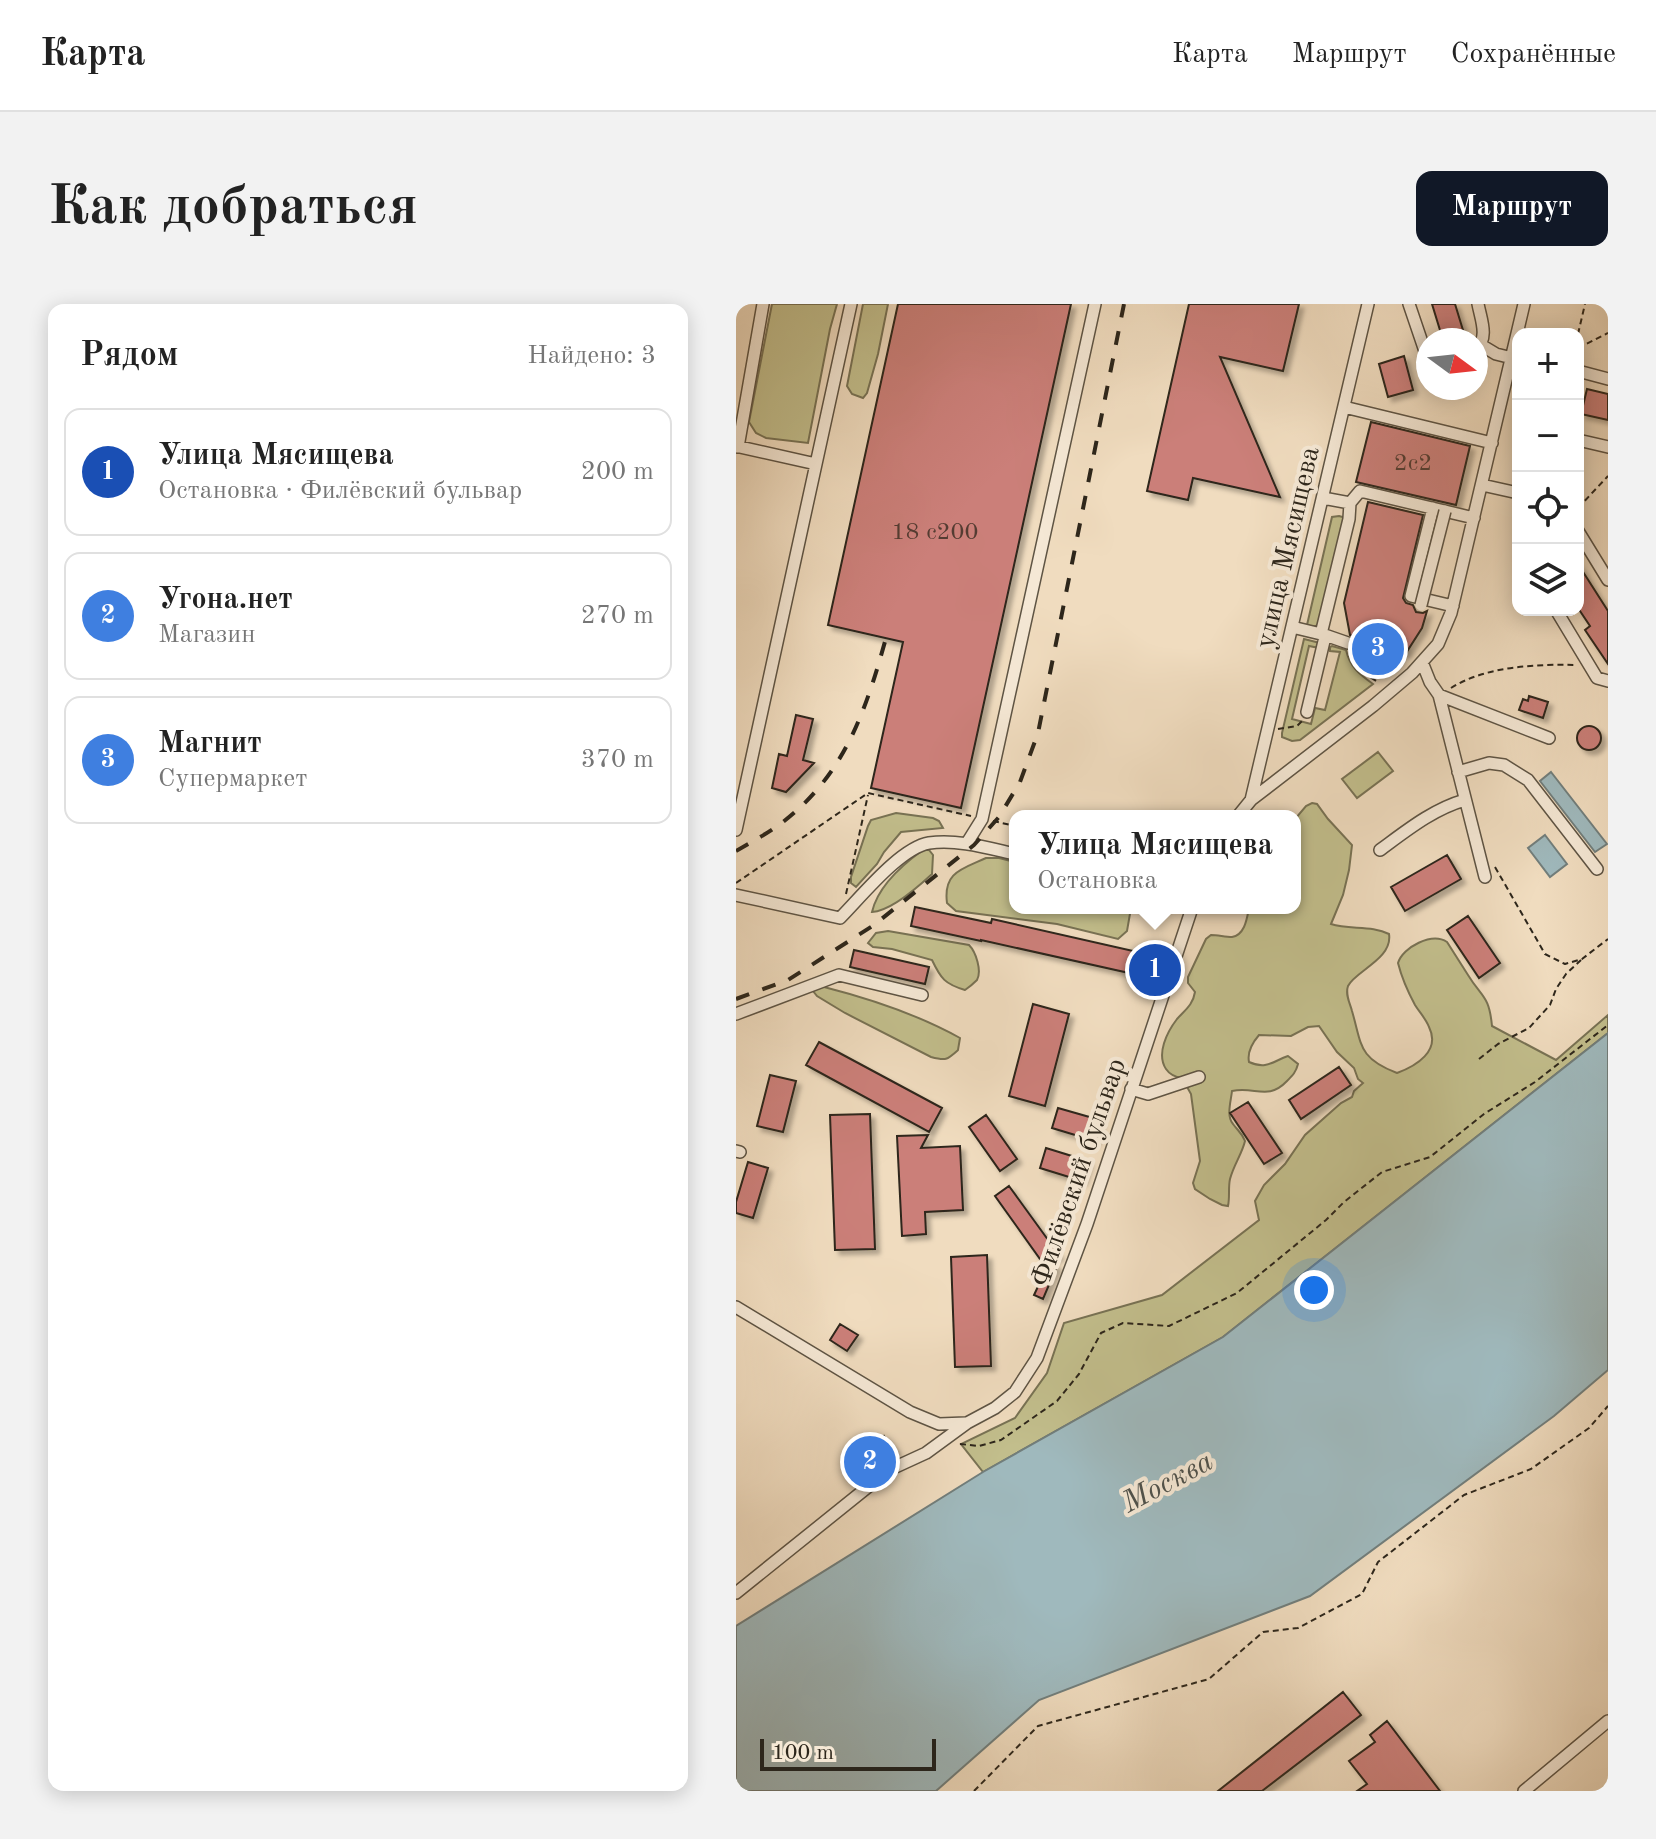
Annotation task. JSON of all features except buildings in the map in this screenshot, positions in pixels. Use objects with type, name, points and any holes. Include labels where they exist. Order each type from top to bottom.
[{"type":"street","points":[[763,304],[737,446],[816,464]]},
{"type":"street","points":[[736,830],[851,304]]},
{"type":"street","points":[[967,843],[982,819],[1095,304]]},
{"type":"street","name":"улица Мясищева","points":[[1251,800],[1368,304]]},
{"type":"street","points":[[1409,304],[1417,328]]},
{"type":"street","points":[[1478,304],[1484,328]]},
{"type":"street","points":[[1519,328],[1524,304]]},
{"type":"street","points":[[1243,810],[1251,800],[1373,706],[1438,644],[1453,606],[1512,358],[1488,351]]},
{"type":"street","points":[[1584,373],[1608,379]]},
{"type":"street","points":[[1344,407],[1492,443]]},
{"type":"street","points":[[1584,441],[1608,447]]},
{"type":"street","points":[[1482,485],[1512,492]]},
{"type":"street","points":[[1307,712],[1350,503],[1360,491],[1474,518]]},
{"type":"street","points":[[1323,498],[1350,503]]},
{"type":"street","points":[[1421,605],[1439,509]]},
{"type":"street","points":[[1439,509],[1411,596],[1453,606]]},
{"type":"street","points":[[1584,541],[1608,580]]},
{"type":"street","points":[[1560,616],[1597,678],[1608,681]]},
{"type":"street","points":[[1292,627],[1348,643]]},
{"type":"street","points":[[1422,662],[1439,695],[1485,877]]},
{"type":"street","points":[[1439,695],[1549,738]]},
{"type":"street","points":[[1458,772],[1489,763],[1504,765],[1521,775],[1597,869]]},
{"type":"street","points":[[1380,850],[1419,822],[1465,800]]},
{"type":"street","points":[[736,895],[840,918],[900,857],[927,843],[967,843],[1009,853]]},
{"type":"street","name":"Филёвский бульвар","points":[[736,1593],[889,1470],[926,1453],[1015,1392],[1037,1358],[1087,1224],[1190,914]]},
{"type":"street","points":[[736,1014],[839,975],[922,995]]},
{"type":"street","points":[[1131,1089],[1148,1094],[1199,1077]]},
{"type":"street","points":[[736,1307],[910,1412],[939,1424],[967,1423]]},
{"type":"street","points":[[1524,1791],[1608,1721]]},
{"type":"path","points":[[1579,328],[1585,304]]},
{"type":"path","points":[[1584,345],[1608,333]]},
{"type":"path","points":[[1584,502],[1608,476]]},
{"type":"path","points":[[1348,643],[1352,657],[1365,674],[1378,682]]},
{"type":"path","points":[[1439,695],[1464,680],[1510,668],[1590,666]]},
{"type":"path","points":[[1277,730],[1297,726],[1307,712]]},
{"type":"path","points":[[840,918],[868,793]]},
{"type":"path","points":[[736,883],[868,793],[1009,825]]},
{"type":"path","points":[[1480,860],[1497,868],[1545,954],[1565,964],[1582,959]]},
{"type":"path","points":[[1479,1059],[1498,1044],[1529,1028],[1550,1005],[1566,974],[1608,939]]},
{"type":"path","points":[[950,1443],[979,1446],[1001,1440],[1057,1401],[1079,1374],[1101,1333],[1123,1323],[1169,1326],[1237,1293],[1382,1172],[1430,1157],[1608,1025]]},
{"type":"path","points":[[974,1791],[1038,1726],[1209,1679],[1263,1632],[1298,1628],[1362,1594],[1378,1562],[1464,1495],[1531,1469],[1589,1428],[1608,1406]]},
{"type":"shaded area","points":[[772,304],[837,304],[808,443],[766,438],[756,433],[749,422]]},
{"type":"shaded area","points":[[863,304],[888,304],[878,354],[863,398],[852,394],[847,386]]},
{"type":"shaded area","points":[[1332,517],[1346,518],[1320,625],[1311,627],[1307,625]]},
{"type":"shaded area","points":[[1304,639],[1320,643],[1319,648],[1309,646],[1292,719],[1311,724],[1315,708],[1325,710],[1340,652],[1330,651],[1332,646],[1346,650],[1356,670],[1373,684],[1300,740],[1292,741],[1282,737],[1282,733]]},
{"type":"shaded area","points":[[1378,752],[1393,771],[1357,798],[1342,779]]},
{"type":"shaded area","points":[[1317,804],[1352,845],[1343,895],[1331,924],[1375,929],[1389,934],[1385,951],[1352,980],[1347,989],[1360,1042],[1375,1062],[1397,1073],[1419,1062],[1429,1050],[1432,1036],[1429,1027],[1410,995],[1398,963],[1412,947],[1434,939],[1447,942],[1484,998],[1492,1026],[1556,1060],[1608,1015],[1608,1033],[1223,1337],[983,1472],[961,1444],[1015,1418],[1047,1373],[1064,1323],[1162,1295],[1259,1220],[1255,1201],[1264,1185],[1285,1164],[1305,1135],[1352,1097],[1363,1083],[1319,1026],[1308,1027],[1291,1036],[1259,1035],[1251,1047],[1249,1062],[1265,1065],[1288,1056],[1298,1064],[1296,1069],[1287,1081],[1274,1090],[1232,1091],[1231,1121],[1245,1141],[1230,1179],[1228,1206],[1195,1189],[1193,1183],[1200,1161],[1191,1094],[1182,1078],[1166,1069],[1162,1057],[1164,1043],[1173,1024],[1192,1000],[1195,992],[1188,983],[1188,977],[1206,939],[1211,935],[1236,936],[1245,926],[1248,914],[1301,914],[1301,812],[1306,806]]},
{"type":"shaded area","points":[[896,813],[933,818],[943,828],[901,832],[856,887],[851,883],[851,877],[871,820]]},
{"type":"shaded area","points":[[923,850],[929,850],[933,855],[932,874],[896,903],[872,912],[885,885]]},
{"type":"shaded area","points":[[986,858],[1009,860],[1009,914],[1130,914],[1127,931],[1118,939],[1057,924],[956,911],[947,903],[948,884],[962,869]]},
{"type":"shaded area","points":[[888,931],[969,945],[978,962],[977,980],[965,990],[958,988],[944,980],[932,960],[873,947],[868,943],[876,933]]},
{"type":"shaded area","points":[[818,987],[910,1014],[960,1038],[958,1050],[946,1059],[931,1057],[817,996],[813,991]]},
{"type":"water","points":[[1551,772],[1607,844],[1595,852],[1540,781]]},
{"type":"water","points":[[1545,835],[1567,864],[1550,877],[1528,848]]},
{"type":"water","name":"Москва","points":[[1608,1033],[1608,1370],[1554,1416],[1310,1596],[1039,1700],[936,1791],[736,1791],[736,1626],[983,1472],[1223,1337]]},
{"type":"railway","points":[[736,999],[788,980],[874,925],[974,845],[999,817],[1020,782],[1038,733],[1124,304]]},
{"type":"railway","points":[[736,851],[777,826],[804,803],[838,762],[861,715],[886,638]]},
{"type":"place","name":"Магнит","points":[[1378,649]]},
{"type":"place","name":"Улица Мясищева","points":[[1155,970]]},
{"type":"place","name":"Угона.нет","points":[[870,1462]]}]
